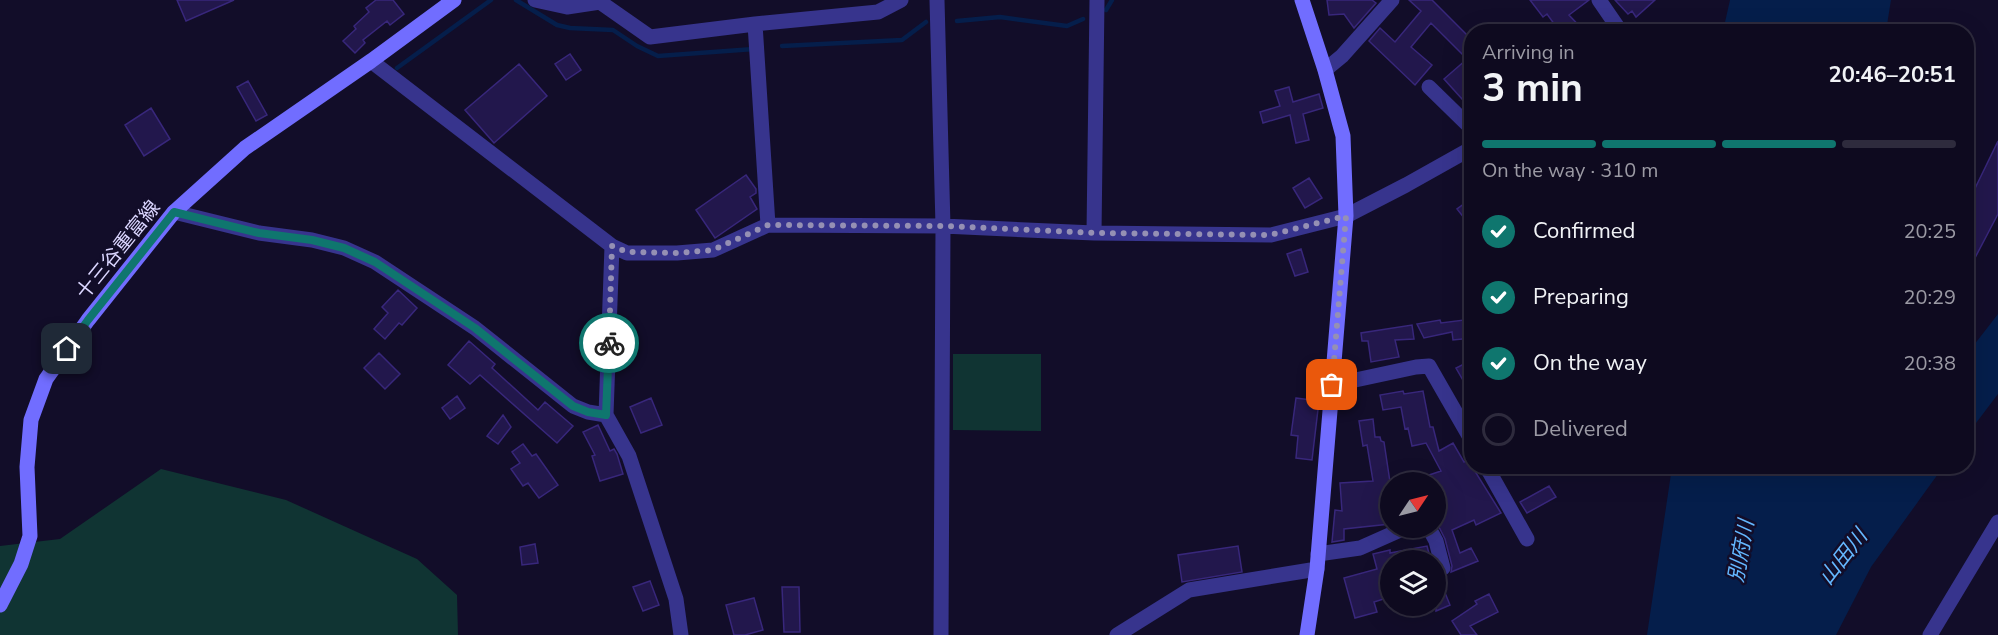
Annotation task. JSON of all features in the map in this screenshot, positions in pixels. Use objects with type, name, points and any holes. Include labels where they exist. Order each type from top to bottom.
[{"type":"main road","name":"十三谷重富線","points":[[0,605],[21,564],[30,536],[27,467],[31,420],[46,379],[88,320],[174,212],[245,148],[371,61],[454,0]]},
{"type":"main road","points":[[1302,0],[1325,70],[1343,136],[1346,216],[1317,561],[1306,635]]},
{"type":"street","points":[[535,0],[567,7],[600,2],[650,37],[878,12],[900,0]]},
{"type":"street","points":[[937,0],[943,226],[941,635]]},
{"type":"street","points":[[1094,233],[1097,0]]},
{"type":"street","points":[[1325,70],[1342,56],[1392,0]]},
{"type":"street","points":[[1599,0],[1616,24]]},
{"type":"street","points":[[755,24],[768,225]]},
{"type":"street","points":[[371,61],[612,246],[627,252],[677,253],[713,250],[768,225],[943,226],[1094,233],[1270,235],[1346,216],[1464,152]]},
{"type":"street","points":[[1429,87],[1464,121]]},
{"type":"street","points":[[174,212],[259,233],[312,240],[344,248],[375,262],[475,328],[573,406],[588,412],[606,415]]},
{"type":"street","points":[[612,246],[606,415],[629,456],[676,599],[681,635]]},
{"type":"street","points":[[1332,385],[1430,366],[1464,427]]},
{"type":"street","points":[[1490,474],[1527,539]]},
{"type":"street","points":[[1930,635],[1998,522]]},
{"type":"street","points":[[1117,635],[1189,590],[1317,561],[1360,548],[1382,538]]},
{"type":"green space","points":[[953,354],[1041,354],[1041,431],[953,430]]},
{"type":"green space","points":[[161,469],[286,500],[417,559],[457,595],[458,635],[0,635],[0,546],[60,539]]},
{"type":"water","points":[[1730,0],[1891,0],[1887,24],[1725,24]]},
{"type":"water","points":[[1998,314],[1998,394],[1974,426],[1974,345]]},
{"type":"water","points":[[1671,474],[1938,474],[1871,567],[1836,635],[1647,635]]},
{"type":"building","points":[[177,0],[234,0],[186,21]]},
{"type":"building","points":[[376,0],[393,0],[404,14],[390,25],[387,21],[363,40],[365,43],[355,53],[343,41],[356,29],[354,26],[369,12],[366,8]]},
{"type":"building","points":[[1327,0],[1372,0],[1376,3],[1354,28],[1344,14],[1329,15]]},
{"type":"building","points":[[1409,0],[1432,0],[1464,32],[1464,56],[1431,23],[1411,47],[1432,65],[1415,85],[1369,41],[1380,28],[1395,42],[1421,11]]},
{"type":"building","points":[[1530,0],[1589,0],[1569,15],[1577,24],[1554,24],[1547,14],[1543,17]]},
{"type":"building","points":[[1615,0],[1655,0],[1636,17],[1632,11],[1628,14]]},
{"type":"building","points":[[570,54],[581,70],[566,80],[555,64]]},
{"type":"building","points":[[1464,62],[1464,101],[1444,79]]},
{"type":"building","points":[[519,64],[547,96],[494,143],[465,110]]},
{"type":"building","points":[[248,81],[267,115],[256,121],[237,87]]},
{"type":"building","points":[[1289,87],[1293,102],[1319,94],[1323,108],[1303,114],[1309,140],[1296,143],[1290,115],[1263,123],[1260,112],[1280,106],[1275,91]]},
{"type":"building","points":[[151,108],[170,139],[144,156],[125,125]]},
{"type":"building","points":[[1998,141],[1998,214],[1974,260],[1974,190]]},
{"type":"building","points":[[746,175],[756,189],[756,193],[750,197],[757,209],[715,238],[696,210]]},
{"type":"building","points":[[1309,178],[1322,198],[1305,208],[1293,188]]},
{"type":"building","points":[[1464,204],[1464,218],[1457,209]]},
{"type":"building","points":[[1301,249],[1308,272],[1295,276],[1287,254]]},
{"type":"building","points":[[398,290],[417,308],[385,339],[374,329],[388,313],[382,307]]},
{"type":"building","points":[[1440,320],[1441,323],[1464,320],[1464,339],[1453,340],[1452,332],[1424,338],[1417,324]]},
{"type":"building","points":[[1412,325],[1414,339],[1395,340],[1399,357],[1371,362],[1368,341],[1362,341],[1361,333]]},
{"type":"building","points":[[469,341],[495,364],[492,368],[538,410],[545,402],[573,426],[557,443],[480,375],[470,384],[448,365]]},
{"type":"building","points":[[379,353],[400,374],[385,389],[364,368]]},
{"type":"building","points":[[1464,364],[1464,382],[1456,368]]},
{"type":"building","points":[[1403,391],[1404,394],[1423,391],[1430,427],[1433,427],[1439,451],[1453,443],[1464,462],[1464,474],[1477,474],[1501,513],[1476,525],[1474,520],[1452,530],[1460,553],[1471,548],[1478,561],[1451,572],[1452,566],[1444,538],[1446,472],[1438,472],[1441,471],[1426,443],[1412,446],[1408,428],[1405,429],[1401,407],[1383,410],[1380,395]]},
{"type":"building","points":[[457,396],[465,408],[450,419],[442,408]]},
{"type":"building","points":[[651,398],[662,425],[641,433],[630,407]]},
{"type":"building","points":[[1296,398],[1319,401],[1312,460],[1296,458],[1298,436],[1291,435]]},
{"type":"building","points":[[503,415],[511,427],[498,444],[487,436]]},
{"type":"building","points":[[1373,419],[1375,437],[1380,437],[1384,442],[1388,472],[1380,472],[1380,525],[1344,529],[1344,540],[1332,542],[1335,510],[1342,511],[1340,483],[1373,481],[1367,445],[1363,446],[1359,421]]},
{"type":"building","points":[[598,425],[610,451],[614,449],[617,454],[623,474],[600,481],[592,456],[595,455],[583,432]]},
{"type":"building","points":[[523,444],[532,456],[536,454],[558,485],[539,498],[528,483],[523,486],[511,469],[520,463],[512,452]]},
{"type":"building","points":[[1549,486],[1556,497],[1527,513],[1520,502]]},
{"type":"building","points":[[535,544],[538,563],[522,565],[520,547]]},
{"type":"building","points":[[1238,546],[1242,572],[1182,582],[1178,555]]},
{"type":"building","points":[[1427,546],[1428,550],[1406,550]]},
{"type":"building","points":[[1380,552],[1380,600],[1374,602],[1377,612],[1355,618],[1344,578],[1377,569],[1373,554]]},
{"type":"building","points":[[650,581],[659,605],[643,611],[633,587]]},
{"type":"building","points":[[782,587],[799,587],[800,632],[784,632]]},
{"type":"building","points":[[1489,594],[1498,612],[1470,626],[1477,635],[1461,635],[1452,621],[1477,604],[1475,601]]},
{"type":"building","points":[[1446,595],[1450,605],[1446,607]]},
{"type":"building","points":[[754,598],[763,630],[745,635],[734,635],[726,605]]},
{"type":"waterway","points":[[397,68],[491,0]]},
{"type":"waterway","points":[[516,0],[557,25],[570,28],[613,30],[637,46],[658,56],[754,49]]},
{"type":"waterway","points":[[1106,10],[1112,0]]},
{"type":"waterway","points":[[957,21],[1000,17],[1067,26],[1083,19]]},
{"type":"waterway","points":[[782,46],[902,40],[926,22]]},
{"type":"way so far","points":[[609,343],[612,246],[627,252],[677,253],[713,250],[768,225],[943,226],[1094,233],[1270,235],[1346,216],[1332,385]]},
{"type":"route","points":[[67,349],[174,212],[259,233],[312,240],[344,248],[375,262],[475,328],[573,406],[588,412],[606,415],[609,343]]},
{"type":"water label","name":"別府川","points":[[1741,551]]},
{"type":"water label","name":"山田川","points":[[1843,557]]}]
